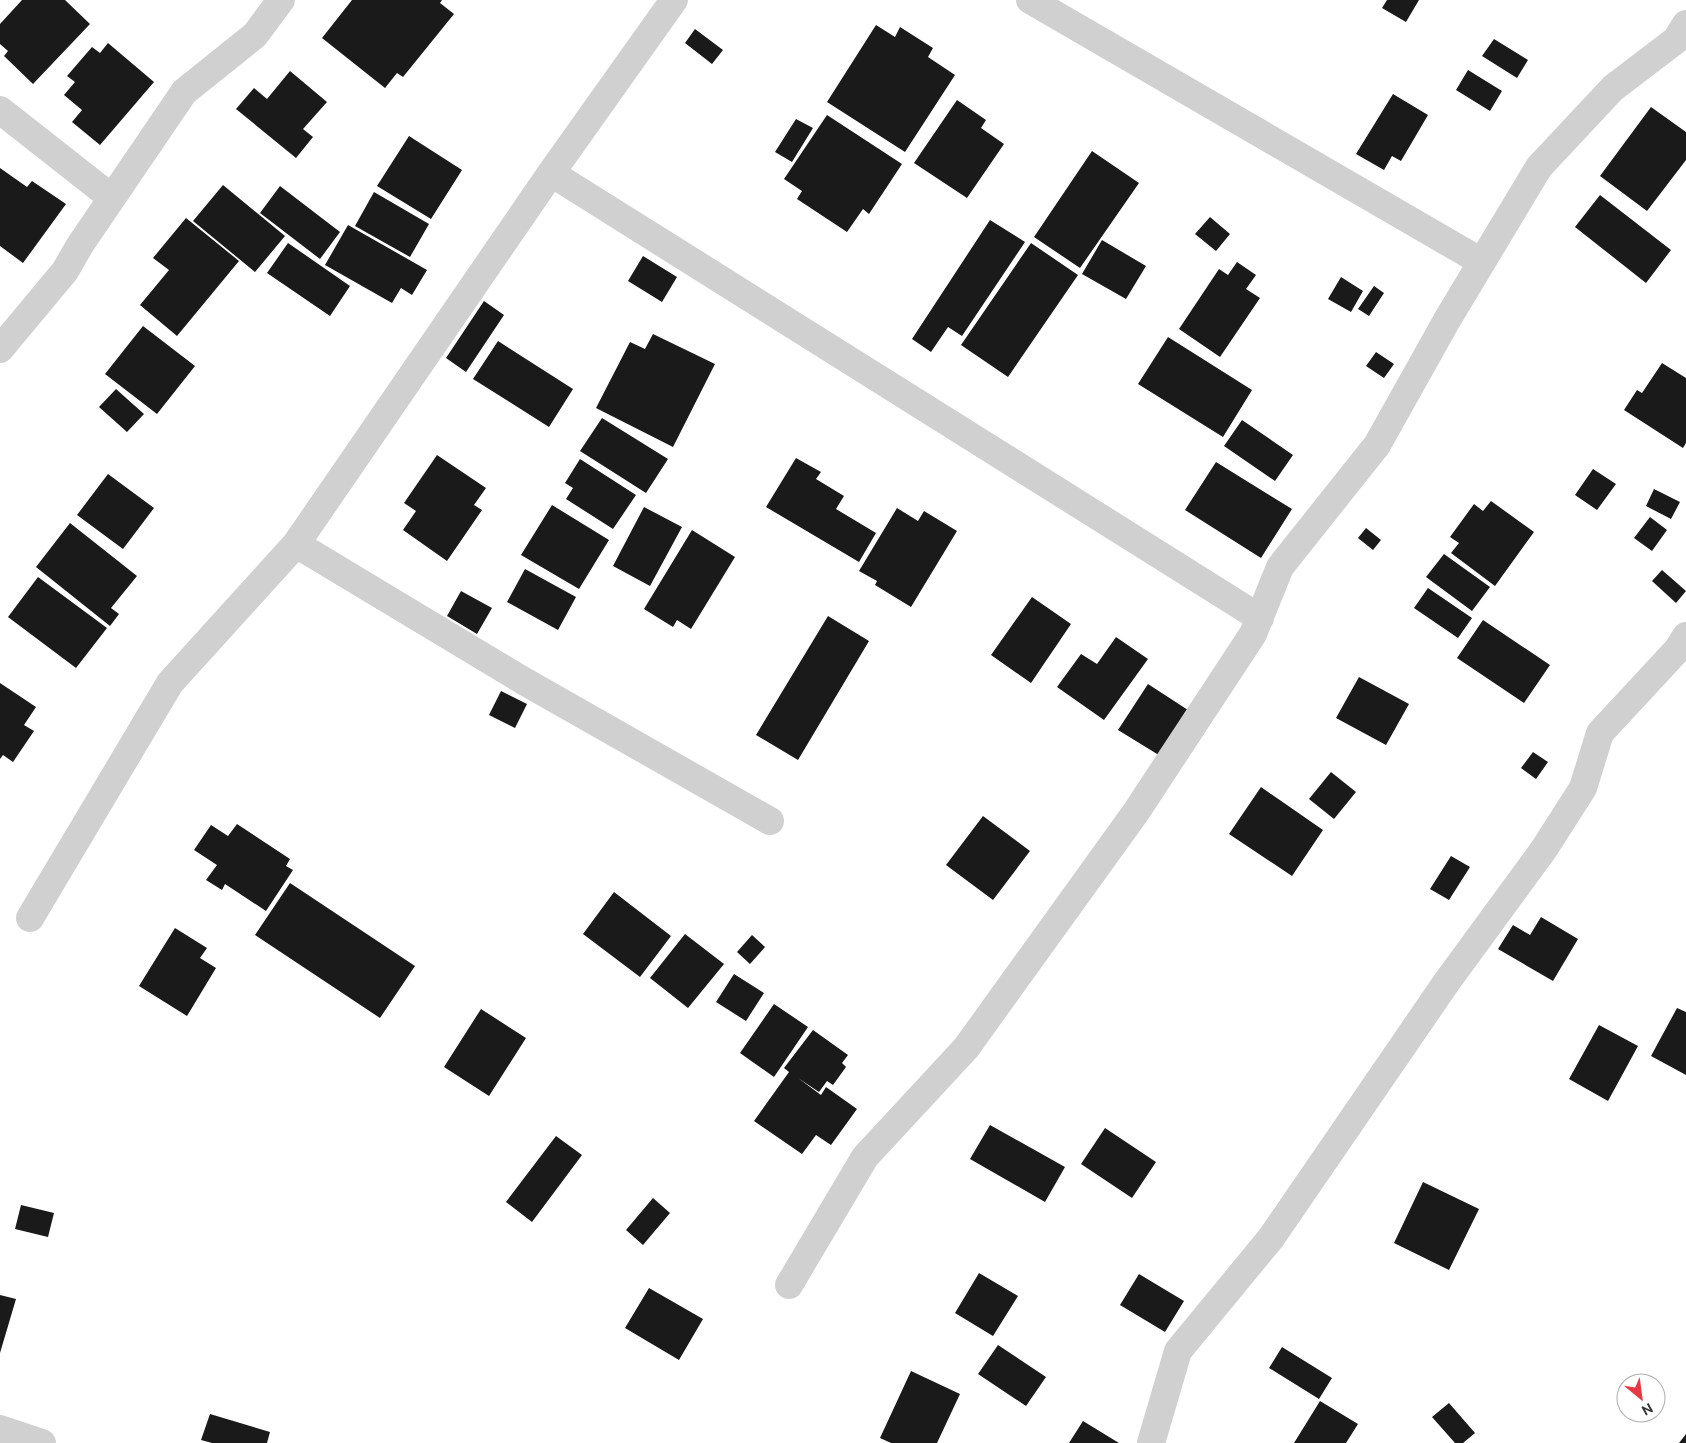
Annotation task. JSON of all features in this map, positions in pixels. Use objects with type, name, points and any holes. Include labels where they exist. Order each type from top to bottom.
[{"type":"street","points":[[0,349],[64,271],[184,92],[255,35],[281,0]]},
{"type":"street","points":[[30,918],[170,683],[296,544],[551,173],[674,0]]},
{"type":"street","points":[[1030,0],[1482,262]]},
{"type":"street","points":[[789,1285],[865,1157],[966,1048],[1136,812],[1253,634],[1280,567],[1377,445],[1447,320],[1539,167],[1613,88],[1676,40],[1686,24]]},
{"type":"street","points":[[0,110],[112,198]]},
{"type":"street","points":[[551,173],[1260,618]]},
{"type":"street","points":[[296,544],[522,680],[770,821]]},
{"type":"street","points":[[1151,1443],[1178,1351],[1271,1238],[1446,983],[1544,849],[1583,788],[1600,732],[1677,650],[1686,636]]},
{"type":"street","points":[[0,1429],[42,1443]]},
{"type":"building","points":[[22,0],[65,0],[90,24],[33,84],[4,56],[8,51],[0,44],[0,24]]},
{"type":"building","points":[[352,0],[442,0],[440,3],[454,14],[403,77],[397,73],[385,88],[322,38]]},
{"type":"building","points":[[1387,0],[1419,0],[1406,22],[1382,8]]},
{"type":"building","points":[[876,25],[895,37],[900,27],[933,48],[928,57],[955,75],[905,152],[827,102]]},
{"type":"building","points":[[695,29],[723,50],[712,64],[685,43]]},
{"type":"building","points":[[1494,39],[1528,60],[1517,78],[1482,56]]},
{"type":"building","points":[[108,43],[154,82],[100,145],[72,122],[82,110],[64,95],[75,82],[67,76],[92,47],[100,53]]},
{"type":"building","points":[[1468,70],[1502,91],[1490,111],[1456,90]]},
{"type":"building","points":[[290,71],[327,102],[303,129],[313,137],[296,158],[236,109],[254,88],[267,99]]},
{"type":"building","points":[[1393,94],[1428,115],[1401,161],[1392,156],[1384,170],[1356,154]]},
{"type":"building","points":[[957,100],[986,120],[981,128],[1004,144],[967,198],[914,163]]},
{"type":"building","points":[[1651,107],[1686,132],[1686,160],[1647,211],[1600,176]]},
{"type":"building","points":[[827,115],[902,164],[869,214],[863,209],[847,232],[797,199],[802,191],[784,179]]},
{"type":"building","points":[[796,119],[813,128],[792,162],[775,152]]},
{"type":"building","points":[[409,136],[462,170],[431,219],[377,186]]},
{"type":"building","points":[[1092,151],[1139,183],[1080,268],[1034,237]]},
{"type":"building","points":[[0,168],[27,187],[32,181],[66,204],[23,263],[0,246]]},
{"type":"building","points":[[223,185],[285,236],[255,272],[193,221]]},
{"type":"building","points":[[280,186],[340,232],[320,259],[260,213]]},
{"type":"building","points":[[374,192],[429,224],[410,257],[355,226]]},
{"type":"building","points":[[1600,195],[1671,250],[1646,283],[1575,227]]},
{"type":"building","points":[[1210,217],[1230,234],[1216,251],[1195,234]]},
{"type":"building","points":[[186,218],[239,261],[177,336],[140,305],[169,270],[153,258]]},
{"type":"building","points":[[990,220],[1025,242],[962,336],[948,327],[931,352],[912,339]]},
{"type":"building","points":[[348,225],[427,270],[412,295],[401,288],[392,303],[325,265]]},
{"type":"building","points":[[1102,240],[1146,266],[1126,299],[1082,274]]},
{"type":"building","points":[[288,243],[350,286],[330,316],[267,273]]},
{"type":"building","points":[[1031,243],[1078,275],[1008,377],[961,345]]},
{"type":"building","points":[[643,256],[677,277],[662,302],[628,281]]},
{"type":"building","points":[[1237,262],[1256,275],[1246,289],[1260,298],[1220,357],[1179,329],[1219,269],[1228,275]]},
{"type":"building","points":[[1341,277],[1363,291],[1351,312],[1328,299]]},
{"type":"building","points":[[1374,286],[1384,293],[1369,316],[1358,309]]},
{"type":"building","points":[[484,301],[504,315],[466,372],[446,358]]},
{"type":"building","points":[[143,326],[195,366],[157,414],[105,374]]},
{"type":"building","points":[[653,334],[715,364],[673,447],[596,408],[630,342],[645,349]]},
{"type":"building","points":[[1168,337],[1252,390],[1223,437],[1138,384]]},
{"type":"building","points":[[498,341],[573,389],[549,427],[473,379]]},
{"type":"building","points":[[1376,352],[1394,364],[1384,378],[1366,366]]},
{"type":"building","points":[[1662,363],[1686,378],[1686,443],[1683,448],[1624,410],[1637,390],[1642,393]]},
{"type":"building","points":[[116,389],[144,414],[127,432],[99,407]]},
{"type":"building","points":[[602,418],[668,459],[646,493],[580,451]]},
{"type":"building","points":[[1242,420],[1293,455],[1275,481],[1224,446]]},
{"type":"building","points":[[437,455],[486,488],[474,505],[482,510],[447,561],[403,530],[416,511],[404,503]]},
{"type":"building","points":[[796,458],[821,472],[816,479],[844,496],[836,509],[876,533],[859,562],[766,507]]},
{"type":"building","points":[[580,459],[636,495],[613,529],[566,499],[573,488],[565,483]]},
{"type":"building","points":[[1216,462],[1292,509],[1261,558],[1185,510]]},
{"type":"building","points":[[1593,469],[1616,484],[1597,510],[1575,495]]},
{"type":"building","points":[[108,474],[154,508],[123,549],[77,515]]},
{"type":"building","points":[[1654,489],[1680,502],[1671,519],[1646,506]]},
{"type":"building","points":[[1491,501],[1534,532],[1495,586],[1451,553],[1459,543],[1450,537],[1474,504],[1483,511]]},
{"type":"building","points":[[552,505],[609,540],[579,589],[521,555]]},
{"type":"building","points":[[644,507],[682,527],[650,586],[613,566]]},
{"type":"building","points":[[897,508],[918,521],[924,511],[957,531],[911,607],[875,585],[877,581],[859,571]]},
{"type":"building","points":[[1650,517],[1667,530],[1652,551],[1634,538]]},
{"type":"building","points":[[70,523],[137,576],[111,608],[119,614],[110,626],[36,567]]},
{"type":"building","points":[[1366,528],[1381,540],[1373,550],[1358,538]]},
{"type":"building","points":[[692,530],[735,557],[691,629],[677,620],[673,627],[644,609]]},
{"type":"building","points":[[1444,554],[1490,587],[1472,611],[1426,577]]},
{"type":"building","points":[[525,569],[576,597],[558,630],[507,602]]},
{"type":"building","points":[[1662,570],[1686,591],[1676,603],[1652,581]]},
{"type":"building","points":[[38,577],[107,628],[76,668],[8,617]]},
{"type":"building","points":[[1428,588],[1472,618],[1458,638],[1414,608]]},
{"type":"building","points":[[461,591],[492,608],[477,634],[447,616]]},
{"type":"building","points":[[1032,597],[1071,624],[1031,683],[991,655]]},
{"type":"building","points":[[828,616],[869,641],[798,760],[756,735]]},
{"type":"building","points":[[1483,620],[1550,665],[1524,703],[1457,658]]},
{"type":"building","points":[[1116,637],[1148,659],[1104,720],[1057,687],[1081,654],[1097,664]]},
{"type":"building","points":[[1359,677],[1409,704],[1386,745],[1336,718]]},
{"type":"building","points":[[0,683],[36,707],[24,725],[34,731],[13,762],[3,755],[0,759]]},
{"type":"building","points":[[1148,684],[1191,712],[1162,757],[1118,730]]},
{"type":"building","points":[[501,691],[527,704],[515,728],[489,715]]},
{"type":"building","points":[[1533,752],[1548,762],[1536,779],[1521,768]]},
{"type":"building","points":[[1331,772],[1356,792],[1334,819],[1309,799]]},
{"type":"building","points":[[1261,787],[1323,830],[1292,876],[1229,834]]},
{"type":"building","points":[[983,816],[1030,851],[993,900],[946,865]]},
{"type":"building","points":[[237,824],[290,859],[286,866],[293,870],[266,911],[225,884],[222,890],[206,880],[217,865],[194,850],[211,825],[228,836]]},
{"type":"building","points":[[1451,856],[1470,867],[1449,900],[1430,889]]},
{"type":"building","points":[[290,883],[415,966],[380,1018],[255,935]]},
{"type":"building","points":[[614,892],[671,936],[640,977],[583,934]]},
{"type":"building","points":[[1541,917],[1578,939],[1553,981],[1498,949],[1513,925],[1530,935]]},
{"type":"building","points":[[175,928],[207,948],[200,958],[216,968],[187,1016],[139,986]]},
{"type":"building","points":[[685,934],[724,964],[688,1008],[650,978]]},
{"type":"building","points":[[752,935],[765,947],[750,964],[737,952]]},
{"type":"building","points":[[734,974],[764,993],[746,1021],[716,1002]]},
{"type":"building","points":[[774,1004],[808,1027],[774,1077],[740,1053]]},
{"type":"building","points":[[1677,1008],[1686,1012],[1686,1075],[1651,1056]]},
{"type":"building","points":[[481,1009],[526,1038],[489,1096],[444,1067]]},
{"type":"building","points":[[1599,1025],[1638,1046],[1608,1101],[1569,1079]]},
{"type":"building","points":[[813,1030],[848,1055],[842,1063],[846,1067],[833,1085],[827,1081],[819,1092],[798,1078],[821,1095],[826,1087],[857,1109],[831,1145],[816,1135],[802,1154],[754,1121],[789,1072],[784,1068]]},
{"type":"building","points":[[990,1125],[1065,1167],[1045,1202],[970,1159]]},
{"type":"building","points":[[1105,1128],[1156,1162],[1132,1198],[1081,1164]]},
{"type":"building","points":[[556,1136],[582,1155],[532,1222],[506,1202]]},
{"type":"building","points":[[1423,1182],[1479,1209],[1449,1270],[1394,1243]]},
{"type":"building","points":[[653,1198],[670,1213],[643,1245],[626,1230]]},
{"type":"building","points":[[21,1205],[54,1213],[48,1237],[15,1229]]},
{"type":"building","points":[[979,1273],[1018,1296],[993,1336],[955,1313]]},
{"type":"building","points":[[1139,1274],[1184,1301],[1165,1332],[1120,1305]]},
{"type":"building","points":[[649,1288],[703,1319],[679,1360],[625,1328]]},
{"type":"building","points":[[0,1295],[16,1299],[0,1353]]},
{"type":"building","points":[[998,1345],[1046,1377],[1026,1406],[978,1374]]},
{"type":"building","points":[[1282,1347],[1332,1378],[1319,1399],[1269,1368]]},
{"type":"building","points":[[911,1371],[960,1394],[937,1443],[891,1443],[880,1438]]},
{"type":"building","points":[[1320,1401],[1358,1424],[1346,1443],[1294,1443]]},
{"type":"building","points":[[1449,1403],[1475,1433],[1463,1443],[1455,1443],[1432,1417]]},
{"type":"building","points":[[210,1414],[270,1432],[267,1443],[212,1443],[201,1440]]},
{"type":"building","points":[[1083,1421],[1119,1443],[1069,1443]]},
{"type":"building","points":[[1686,1434],[1686,1443],[1679,1443]]}]
